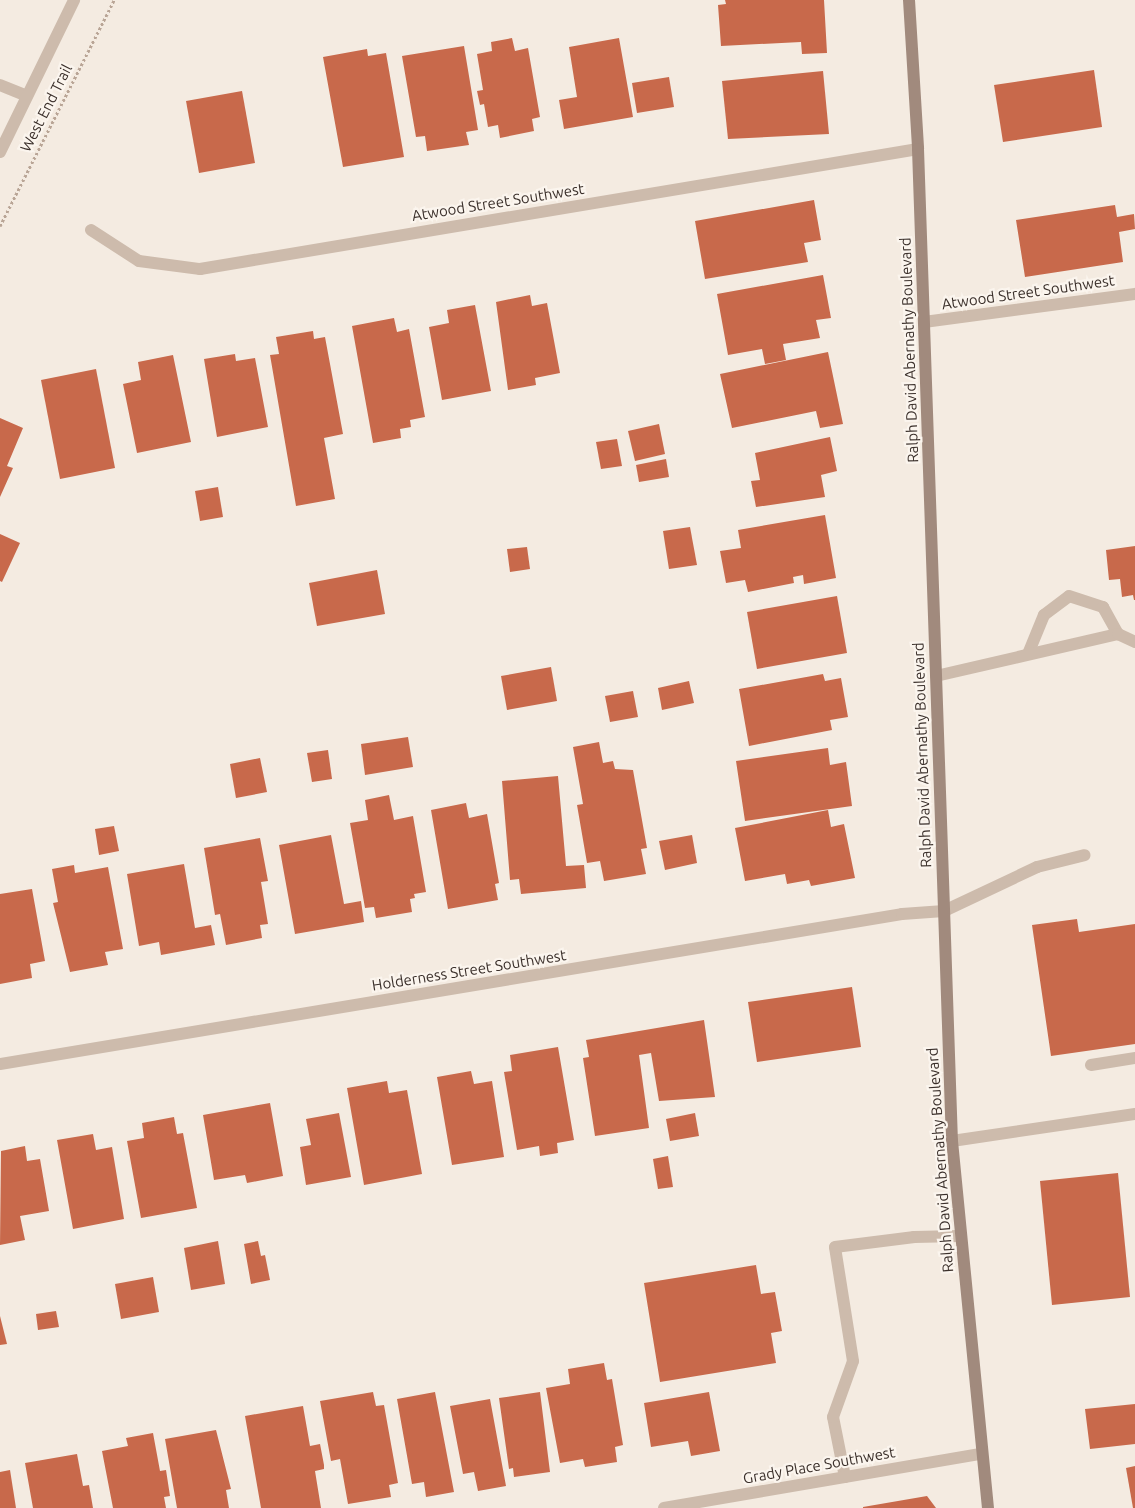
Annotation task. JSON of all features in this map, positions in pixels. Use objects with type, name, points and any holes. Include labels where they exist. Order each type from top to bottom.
[{"type":"main road","name":"Ralph David Abernathy Boulevard","points":[[908,0],[918,149],[952,1141],[980,1454],[988,1508]]},
{"type":"street","points":[[0,152],[74,0]]},
{"type":"street","points":[[0,84],[27,96]]},
{"type":"street","name":"Atwood Street Southwest","points":[[91,230],[139,261],[200,269],[918,149]]},
{"type":"street","name":"Atwood Street Southwest","points":[[924,322],[1135,294]]},
{"type":"street","points":[[1028,654],[1044,615],[1069,596],[1103,607],[1118,634],[1135,642]]},
{"type":"street","points":[[936,676],[1118,634]]},
{"type":"street","points":[[944,911],[1037,867],[1085,855]]},
{"type":"street","name":"Holderness Street Southwest","points":[[0,1064],[902,914],[944,911]]},
{"type":"street","points":[[1091,1065],[1135,1058]]},
{"type":"street","points":[[952,1141],[1135,1114]]},
{"type":"street","points":[[845,1477],[833,1418],[853,1361],[836,1247],[914,1237],[960,1236]]},
{"type":"street","name":"Grady Place Southwest","points":[[664,1508],[980,1454]]},
{"type":"path","name":"West End Trail","points":[[0,226],[114,0]]},
{"type":"building","points":[[725,0],[824,0],[827,53],[802,54],[801,42],[721,46],[718,5],[726,4]]},
{"type":"building","points":[[512,38],[515,51],[528,48],[540,117],[532,119],[534,131],[500,138],[498,125],[488,127],[484,104],[480,105],[477,91],[483,90],[477,54],[492,51],[491,42]]},
{"type":"building","points":[[619,38],[633,117],[564,129],[559,100],[577,97],[569,47]]},
{"type":"building","points":[[464,46],[478,130],[466,132],[469,145],[427,151],[425,136],[416,137],[402,56]]},
{"type":"building","points":[[367,49],[368,56],[386,53],[404,157],[343,167],[323,57]]},
{"type":"building","points":[[1094,70],[1102,127],[1003,142],[994,85]]},
{"type":"building","points":[[823,71],[829,134],[728,139],[722,81]]},
{"type":"building","points":[[669,77],[674,107],[637,113],[632,83]]},
{"type":"building","points":[[242,91],[255,163],[199,173],[186,101]]},
{"type":"building","points":[[814,200],[821,240],[804,243],[808,262],[705,279],[695,221]]},
{"type":"building","points":[[1115,205],[1117,217],[1134,214],[1135,229],[1119,232],[1123,262],[1025,277],[1016,220]]},
{"type":"building","points":[[823,275],[831,318],[816,320],[820,338],[783,344],[786,360],[765,364],[762,349],[728,355],[717,294]]},
{"type":"building","points":[[530,295],[532,306],[547,303],[560,373],[535,378],[536,385],[508,390],[496,302]]},
{"type":"building","points":[[475,305],[491,391],[442,400],[429,327],[449,323],[447,310]]},
{"type":"building","points":[[394,318],[397,332],[409,329],[425,417],[410,420],[411,427],[400,429],[401,438],[373,443],[352,326]]},
{"type":"building","points":[[313,331],[314,339],[325,337],[343,434],[324,438],[335,499],[296,506],[270,355],[279,354],[276,337]]},
{"type":"building","points":[[828,352],[843,424],[820,428],[816,411],[732,428],[720,374]]},
{"type":"building","points":[[235,354],[236,361],[255,358],[268,427],[217,437],[204,359]]},
{"type":"building","points":[[173,355],[191,442],[137,453],[123,384],[141,380],[138,362]]},
{"type":"building","points":[[96,369],[115,468],[60,479],[41,380]]},
{"type":"building","points":[[0,418],[23,428],[7,466],[13,468],[0,497]]},
{"type":"building","points":[[659,424],[665,454],[635,461],[628,431]]},
{"type":"building","points":[[830,437],[837,471],[821,475],[825,497],[756,507],[751,481],[760,480],[755,453]]},
{"type":"building","points":[[617,439],[622,466],[601,469],[596,442]]},
{"type":"building","points":[[666,459],[669,477],[639,482],[636,465]]},
{"type":"building","points":[[218,487],[223,517],[200,521],[195,491]]},
{"type":"building","points":[[825,515],[836,578],[804,584],[803,575],[793,577],[794,583],[748,592],[745,580],[726,583],[720,551],[741,548],[738,530]]},
{"type":"building","points":[[690,527],[697,565],[669,569],[663,531]]},
{"type":"building","points":[[0,534],[20,543],[2,582],[0,581]]},
{"type":"building","points":[[1135,546],[1134,600],[1133,595],[1122,597],[1120,579],[1109,580],[1106,550]]},
{"type":"building","points":[[527,547],[530,569],[510,572],[507,549]]},
{"type":"building","points":[[377,570],[385,614],[317,626],[309,583]]},
{"type":"building","points":[[837,596],[847,653],[757,669],[747,612]]},
{"type":"building","points":[[551,667],[557,701],[507,710],[501,676]]},
{"type":"building","points":[[823,674],[825,681],[841,678],[848,717],[830,720],[832,730],[749,746],[739,689]]},
{"type":"building","points":[[689,681],[694,703],[662,710],[658,688]]},
{"type":"building","points":[[633,691],[638,717],[610,722],[605,696]]},
{"type":"building","points":[[408,737],[413,767],[365,775],[361,744]]},
{"type":"building","points":[[599,742],[603,763],[613,761],[615,769],[633,770],[647,848],[641,849],[646,874],[604,881],[600,861],[587,863],[577,805],[583,804],[573,747]]},
{"type":"building","points":[[828,748],[830,765],[846,762],[852,806],[745,821],[736,761]]},
{"type":"building","points":[[328,750],[332,779],[312,782],[307,753]]},
{"type":"building","points":[[260,758],[267,792],[236,798],[230,764]]},
{"type":"building","points":[[558,776],[566,866],[584,865],[586,888],[521,894],[519,879],[510,880],[502,781]]},
{"type":"building","points":[[389,795],[394,820],[413,816],[426,892],[414,894],[415,898],[410,899],[412,912],[376,918],[374,907],[365,908],[350,823],[368,820],[365,800]]},
{"type":"building","points":[[466,803],[469,818],[487,814],[499,883],[495,884],[498,900],[448,909],[431,810]]},
{"type":"building","points":[[828,810],[831,827],[844,824],[855,878],[811,886],[809,880],[787,884],[785,874],[745,881],[735,828]]},
{"type":"building","points":[[114,826],[119,851],[99,855],[95,829]]},
{"type":"building","points":[[331,835],[344,904],[361,901],[364,922],[295,934],[279,845]]},
{"type":"building","points":[[692,835],[697,863],[665,870],[659,841]]},
{"type":"building","points":[[260,838],[268,881],[261,882],[268,924],[260,925],[262,938],[226,945],[220,914],[215,915],[204,848]]},
{"type":"building","points":[[184,864],[195,928],[211,925],[215,945],[161,955],[159,942],[139,946],[127,874]]},
{"type":"building","points":[[74,865],[75,873],[108,867],[123,949],[105,952],[108,965],[70,972],[53,903],[58,902],[52,869]]},
{"type":"building","points":[[32,889],[45,961],[30,964],[32,978],[0,984],[0,894]]},
{"type":"building","points":[[1077,919],[1079,932],[1135,924],[1135,1044],[1051,1056],[1032,925]]},
{"type":"building","points":[[852,987],[861,1047],[757,1062],[748,1002]]},
{"type":"building","points":[[704,1020],[715,1097],[659,1101],[651,1053],[639,1055],[649,1128],[595,1136],[583,1058],[589,1057],[586,1040]]},
{"type":"building","points":[[558,1047],[574,1140],[557,1143],[558,1153],[540,1156],[539,1146],[517,1150],[504,1072],[512,1071],[510,1055]]},
{"type":"building","points":[[471,1071],[474,1084],[492,1081],[504,1157],[452,1165],[437,1077]]},
{"type":"building","points":[[387,1081],[389,1093],[407,1090],[422,1174],[364,1185],[347,1088]]},
{"type":"building","points":[[270,1103],[283,1176],[247,1183],[245,1175],[214,1180],[203,1115]]},
{"type":"building","points":[[339,1113],[351,1177],[306,1185],[300,1147],[311,1145],[306,1119]]},
{"type":"building","points":[[695,1113],[699,1136],[670,1141],[666,1119]]},
{"type":"building","points":[[174,1117],[177,1134],[183,1133],[197,1208],[141,1218],[127,1141],[144,1138],[142,1123]]},
{"type":"building","points":[[93,1134],[96,1150],[112,1147],[124,1219],[73,1229],[57,1140]]},
{"type":"building","points":[[25,1146],[27,1161],[40,1159],[49,1211],[20,1216],[25,1240],[0,1245],[1,1151]]},
{"type":"building","points":[[668,1156],[673,1187],[658,1189],[653,1159]]},
{"type":"building","points":[[1118,1173],[1130,1297],[1052,1305],[1040,1181]]},
{"type":"building","points":[[218,1241],[225,1284],[191,1290],[184,1248]]},
{"type":"building","points":[[258,1241],[261,1256],[265,1255],[270,1280],[251,1284],[244,1244]]},
{"type":"building","points":[[756,1265],[761,1294],[775,1292],[782,1331],[771,1333],[776,1363],[660,1382],[644,1283]]},
{"type":"building","points":[[153,1277],[159,1312],[121,1319],[115,1284]]},
{"type":"building","points":[[56,1311],[59,1327],[38,1330],[36,1314]]},
{"type":"building","points":[[0,1316],[7,1344],[0,1345]]},
{"type":"building","points":[[604,1363],[607,1380],[612,1379],[623,1445],[615,1447],[617,1462],[585,1467],[583,1459],[560,1463],[546,1388],[570,1384],[568,1369]]},
{"type":"building","points":[[373,1392],[376,1406],[384,1405],[398,1483],[389,1485],[391,1497],[348,1504],[340,1459],[331,1461],[320,1401]]},
{"type":"building","points":[[435,1392],[454,1492],[426,1497],[424,1482],[412,1484],[397,1399]]},
{"type":"building","points":[[540,1392],[550,1472],[514,1477],[513,1468],[509,1469],[499,1398]]},
{"type":"building","points":[[709,1392],[720,1451],[691,1456],[688,1441],[651,1447],[644,1403]]},
{"type":"building","points":[[490,1399],[506,1486],[478,1491],[474,1472],[463,1474],[450,1406]]},
{"type":"building","points":[[1135,1404],[1135,1444],[1090,1449],[1085,1409]]},
{"type":"building","points":[[303,1406],[310,1446],[320,1444],[324,1465],[324,1469],[315,1471],[321,1508],[261,1508],[245,1416]]},
{"type":"building","points":[[216,1430],[231,1489],[226,1490],[229,1508],[177,1508],[165,1439]]},
{"type":"building","points":[[153,1433],[160,1471],[166,1470],[170,1496],[164,1497],[166,1508],[113,1508],[102,1451],[128,1446],[126,1438]]},
{"type":"building","points":[[77,1454],[83,1486],[89,1485],[93,1508],[33,1508],[25,1463]]},
{"type":"building","points":[[1135,1466],[1135,1508],[1133,1508],[1126,1468]]},
{"type":"building","points":[[10,1470],[16,1508],[0,1508],[0,1472]]},
{"type":"building","points":[[927,1496],[936,1508],[863,1508],[863,1507]]}]
